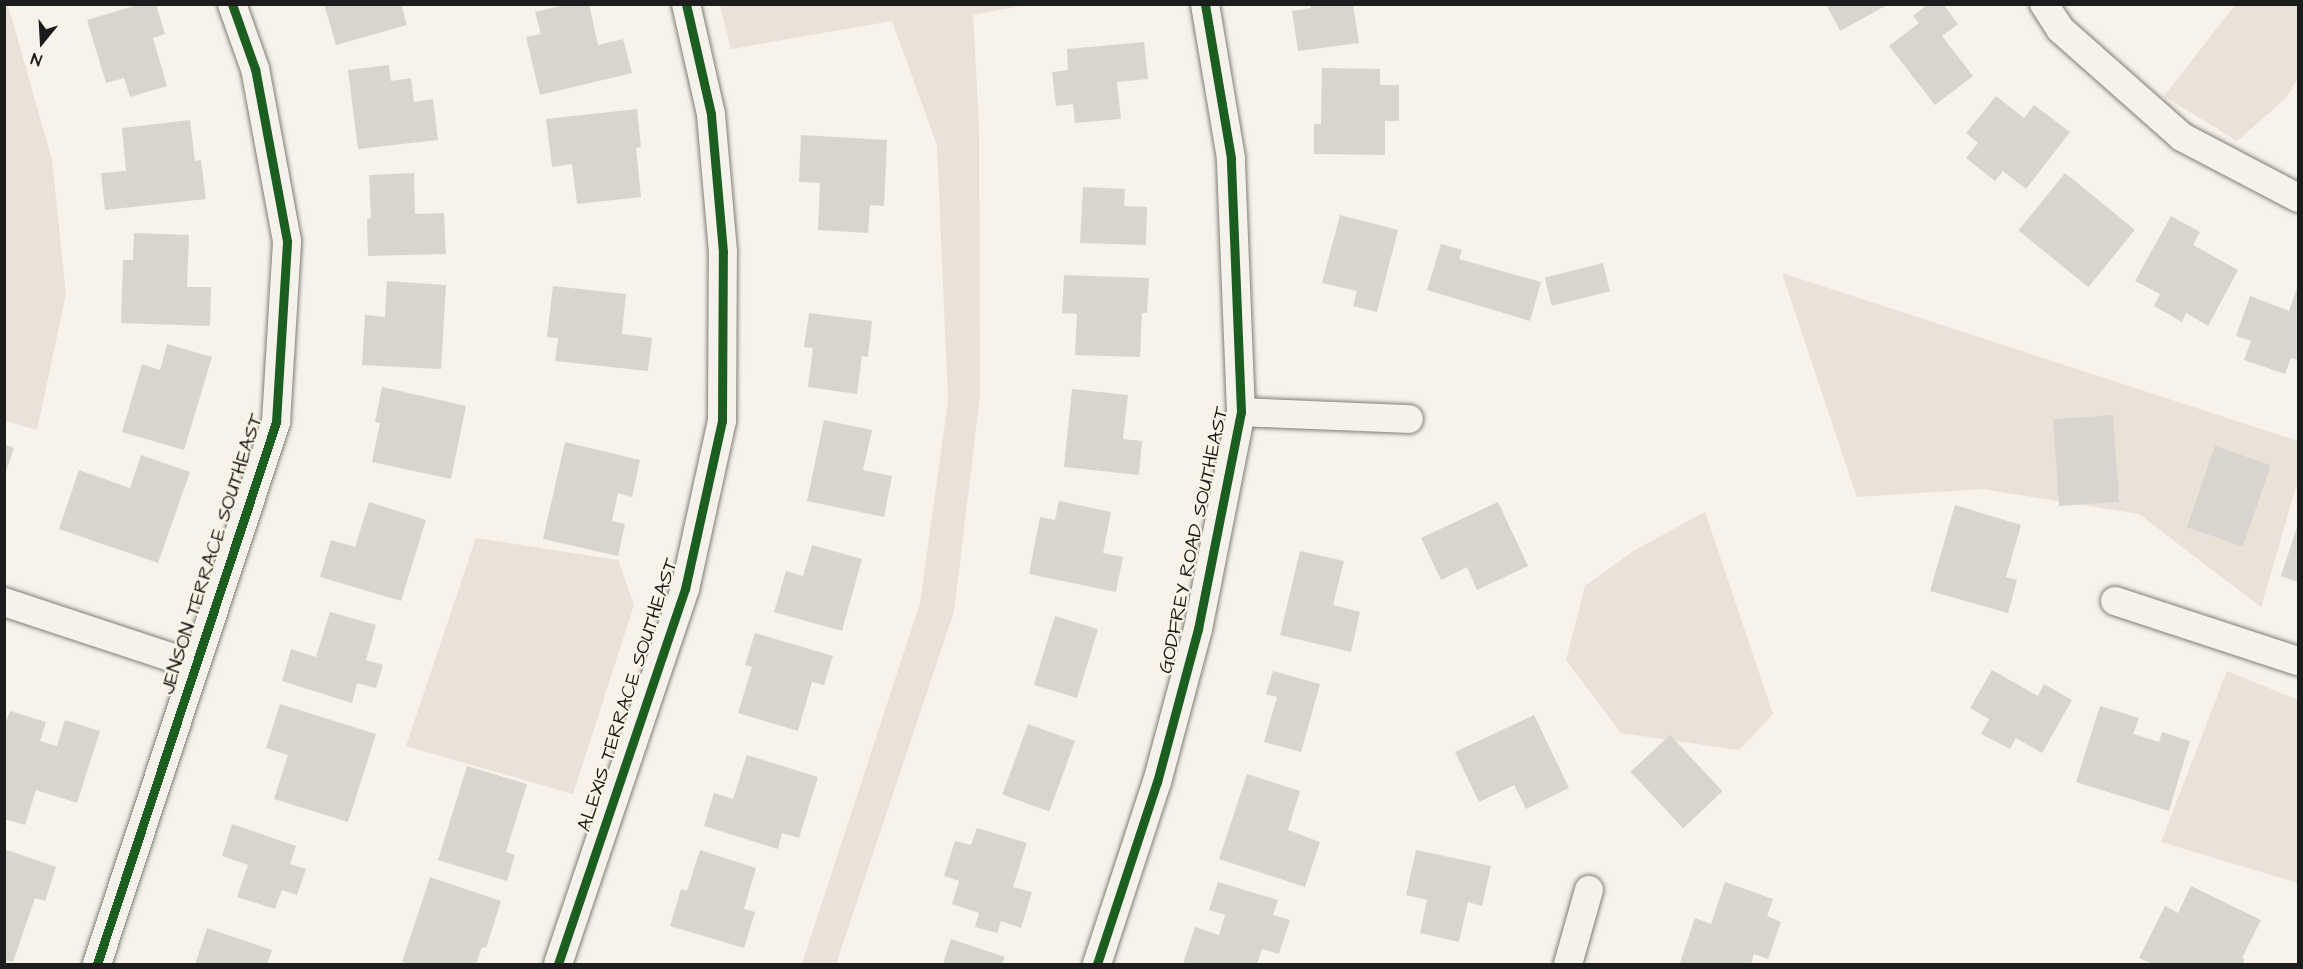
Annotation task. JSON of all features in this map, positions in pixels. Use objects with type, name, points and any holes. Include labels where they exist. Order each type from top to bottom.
[{"type":"street","name":"JENSON TERRACE SOUTHEAST","points":[[97,964],[276,422],[287,241],[255,69],[232,4]]},
{"type":"street","name":"ALEXIS TERRACE SOUTHEAST","points":[[558,964],[685,589],[722,421],[721,229],[711,114],[686,4]]},
{"type":"street","name":"GODFREY ROAD SOUTHEAST","points":[[1097,964],[1157,782],[1196,640],[1242,412],[1231,158],[1205,4]]},
{"type":"street","points":[[2044,4],[2060,29],[2182,138],[2298,198]]},
{"type":"street","points":[[1242,412],[1409,419]]},
{"type":"street","points":[[2115,601],[2298,661]]},
{"type":"street","points":[[4,602],[195,665]]},
{"type":"street","points":[[1568,964],[1589,890]]},
{"type":"shaded area","points":[[2236,4],[2298,5],[2298,78],[2286,98],[2237,141],[2164,96]]},
{"type":"shaded area","points":[[4,5],[8,5],[52,160],[66,294],[37,430],[5,421]]},
{"type":"shaded area","points":[[720,5],[1026,5],[973,15],[979,125],[980,396],[954,612],[836,964],[802,964],[920,603],[948,401],[937,145],[892,21],[731,49]]},
{"type":"shaded area","points":[[1782,273],[2298,441],[2298,487],[2296,487],[2261,607],[2139,514],[1982,489],[1857,497]]},
{"type":"shaded area","points":[[1705,512],[1773,714],[1739,750],[1621,733],[1566,660],[1585,586],[1635,550]]},
{"type":"shaded area","points":[[476,538],[618,560],[634,605],[573,794],[406,746]]},
{"type":"shaded area","points":[[2227,671],[2298,700],[2298,883],[2161,842]]},
{"type":"building","points":[[141,4],[156,4],[165,34],[153,38],[167,86],[130,97],[124,78],[106,83],[87,20]]},
{"type":"building","points":[[324,4],[401,4],[407,25],[336,45]]},
{"type":"building","points":[[569,4],[589,4],[598,45],[623,39],[632,73],[540,95],[526,37],[541,34],[535,12]]},
{"type":"building","points":[[1311,4],[1353,4],[1359,43],[1298,51],[1292,11],[1311,8]]},
{"type":"building","points":[[1826,4],[1889,4],[1840,31]]},
{"type":"building","points":[[1928,4],[1943,4],[1958,24],[1942,36],[1973,76],[1935,105],[1889,46],[1919,23],[1913,16]]},
{"type":"building","points":[[1144,42],[1148,79],[1117,82],[1121,119],[1075,123],[1073,104],[1056,106],[1052,72],[1068,70],[1067,49]]},
{"type":"building","points":[[389,65],[391,81],[411,78],[414,102],[433,99],[438,140],[358,149],[348,70]]},
{"type":"building","points":[[1322,68],[1380,69],[1380,85],[1399,85],[1399,121],[1385,121],[1385,155],[1314,154],[1314,124],[1321,124]]},
{"type":"building","points":[[1996,96],[2024,118],[2034,105],[2070,132],[2026,189],[2003,171],[1995,181],[1966,158],[1978,143],[1966,133]]},
{"type":"building","points":[[637,109],[641,147],[636,148],[641,197],[577,204],[572,164],[552,167],[546,119]]},
{"type":"building","points":[[190,120],[195,161],[201,160],[206,199],[105,210],[101,173],[126,171],[122,128]]},
{"type":"building","points":[[801,135],[887,140],[884,206],[870,205],[868,233],[818,230],[820,183],[799,182]]},
{"type":"building","points":[[414,173],[415,214],[444,213],[446,254],[368,256],[367,219],[371,218],[369,175]]},
{"type":"building","points":[[2065,173],[2135,230],[2088,287],[2018,231]]},
{"type":"building","points":[[1083,187],[1125,189],[1124,206],[1147,207],[1146,245],[1080,243]]},
{"type":"building","points":[[1340,215],[1398,230],[1377,312],[1353,306],[1357,291],[1322,283]]},
{"type":"building","points":[[2171,216],[2200,232],[2193,245],[2238,270],[2208,326],[2186,313],[2182,322],[2154,306],[2160,294],[2135,281]]},
{"type":"building","points":[[134,233],[189,235],[187,287],[211,287],[210,326],[121,323],[123,260],[133,260]]},
{"type":"building","points":[[1441,244],[1462,250],[1459,259],[1541,282],[1530,321],[1427,290]]},
{"type":"building","points":[[1603,263],[1610,291],[1552,306],[1545,278]]},
{"type":"building","points":[[1064,275],[1149,278],[1147,313],[1142,313],[1140,357],[1075,355],[1077,314],[1062,313]]},
{"type":"building","points":[[387,281],[446,285],[441,369],[362,365],[365,315],[385,317]]},
{"type":"building","points":[[2298,285],[2298,360],[2291,358],[2285,374],[2244,360],[2251,341],[2236,336],[2250,296],[2289,311]]},
{"type":"building","points":[[553,286],[626,294],[622,334],[652,338],[648,371],[555,361],[558,338],[547,337]]},
{"type":"building","points":[[809,313],[872,321],[868,357],[862,356],[857,394],[808,387],[813,348],[804,347]]},
{"type":"building","points":[[167,344],[212,357],[184,450],[122,432],[142,364],[160,370]]},
{"type":"building","points":[[382,387],[466,406],[451,479],[372,462],[380,423],[375,422]]},
{"type":"building","points":[[1072,389],[1128,395],[1123,439],[1142,441],[1139,475],[1064,467]]},
{"type":"building","points":[[2113,415],[2119,502],[2059,506],[2053,419]]},
{"type":"building","points":[[824,420],[872,430],[863,470],[892,476],[884,517],[807,501]]},
{"type":"building","points":[[565,442],[640,460],[632,497],[618,493],[612,521],[625,524],[618,556],[543,539]]},
{"type":"building","points":[[4,444],[14,448],[5,475],[4,474]]},
{"type":"building","points":[[2215,446],[2271,465],[2243,547],[2187,527]]},
{"type":"building","points":[[141,455],[190,472],[158,563],[59,529],[79,470],[130,488]]},
{"type":"building","points":[[1059,501],[1111,512],[1103,553],[1123,557],[1116,592],[1029,574],[1040,517],[1055,520]]},
{"type":"building","points":[[369,502],[426,520],[401,601],[320,577],[331,540],[355,547]]},
{"type":"building","points":[[1498,502],[1528,566],[1477,590],[1467,567],[1441,580],[1421,538]]},
{"type":"building","points":[[1955,505],[2021,525],[2006,577],[2017,580],[2008,613],[1930,591]]},
{"type":"building","points":[[2298,524],[2298,582],[2281,576]]},
{"type":"building","points":[[812,545],[862,559],[842,631],[774,612],[786,571],[803,576]]},
{"type":"building","points":[[1300,551],[1344,561],[1333,605],[1360,612],[1351,652],[1280,635]]},
{"type":"building","points":[[330,612],[376,625],[366,660],[383,665],[376,688],[357,683],[352,703],[282,681],[291,649],[316,657]]},
{"type":"building","points":[[1055,616],[1098,629],[1077,698],[1034,685]]},
{"type":"building","points":[[755,633],[833,656],[824,685],[812,682],[798,731],[738,713],[752,667],[745,665]]},
{"type":"building","points":[[1992,670],[2038,696],[2044,684],[2072,700],[2042,753],[2016,738],[2010,749],[1981,734],[1989,719],[1970,708]]},
{"type":"building","points":[[1273,671],[1320,684],[1301,752],[1264,742],[1277,697],[1266,694]]},
{"type":"building","points":[[280,704],[376,734],[348,822],[274,799],[288,755],[266,748]]},
{"type":"building","points":[[2100,706],[2139,718],[2133,734],[2159,742],[2162,732],[2190,741],[2169,811],[2076,782]]},
{"type":"building","points":[[10,711],[46,722],[40,741],[57,746],[65,720],[100,731],[77,803],[36,790],[25,825],[4,819],[4,728]]},
{"type":"building","points":[[1534,715],[1569,788],[1526,809],[1514,785],[1479,802],[1455,752]]},
{"type":"building","points":[[1028,724],[1075,741],[1049,812],[1002,794]]},
{"type":"building","points":[[1670,735],[1723,791],[1683,828],[1631,772]]},
{"type":"building","points":[[747,755],[818,777],[799,838],[782,833],[778,849],[704,826],[714,793],[733,799]]},
{"type":"building","points":[[467,766],[527,784],[506,852],[515,855],[507,881],[438,860]]},
{"type":"building","points":[[1247,774],[1300,791],[1288,830],[1320,842],[1305,887],[1219,859]]},
{"type":"building","points":[[232,824],[296,846],[290,864],[306,869],[297,895],[282,890],[275,909],[237,897],[248,865],[222,856]]},
{"type":"building","points":[[977,828],[1027,843],[1013,887],[1032,892],[1021,928],[1001,921],[997,933],[975,927],[979,913],[952,904],[959,881],[944,876],[955,841],[971,845]]},
{"type":"building","points":[[4,849],[56,867],[45,901],[35,898],[13,962],[4,960]]},
{"type":"building","points":[[700,850],[756,868],[744,909],[755,912],[744,948],[670,926],[681,889],[687,891]]},
{"type":"building","points":[[1416,850],[1491,866],[1482,906],[1468,902],[1459,942],[1420,933],[1427,900],[1406,895]]},
{"type":"building","points":[[430,877],[501,901],[486,948],[482,947],[476,964],[402,962]]},
{"type":"building","points":[[1218,882],[1278,900],[1273,915],[1290,920],[1279,954],[1262,949],[1257,964],[1183,964],[1195,927],[1219,935],[1225,915],[1209,910]]},
{"type":"building","points":[[1725,882],[1773,899],[1767,916],[1781,922],[1768,959],[1754,954],[1751,964],[1680,963],[1695,918],[1711,924]]},
{"type":"building","points":[[2191,886],[2261,920],[2242,958],[2245,959],[2242,964],[2153,964],[2139,958],[2165,906],[2178,913]]},
{"type":"building","points":[[207,928],[272,950],[267,964],[195,964]]},
{"type":"building","points":[[951,939],[1005,957],[1002,964],[943,964]]},
{"type":"cycle path","points":[[97,964],[276,422],[287,241],[255,69],[232,4]]},
{"type":"cycle path","points":[[558,964],[685,589],[722,421],[723,252],[711,114],[686,4]]},
{"type":"cycle path","points":[[1097,964],[1157,782],[1198,629],[1241,412],[1231,158],[1205,4]]}]
